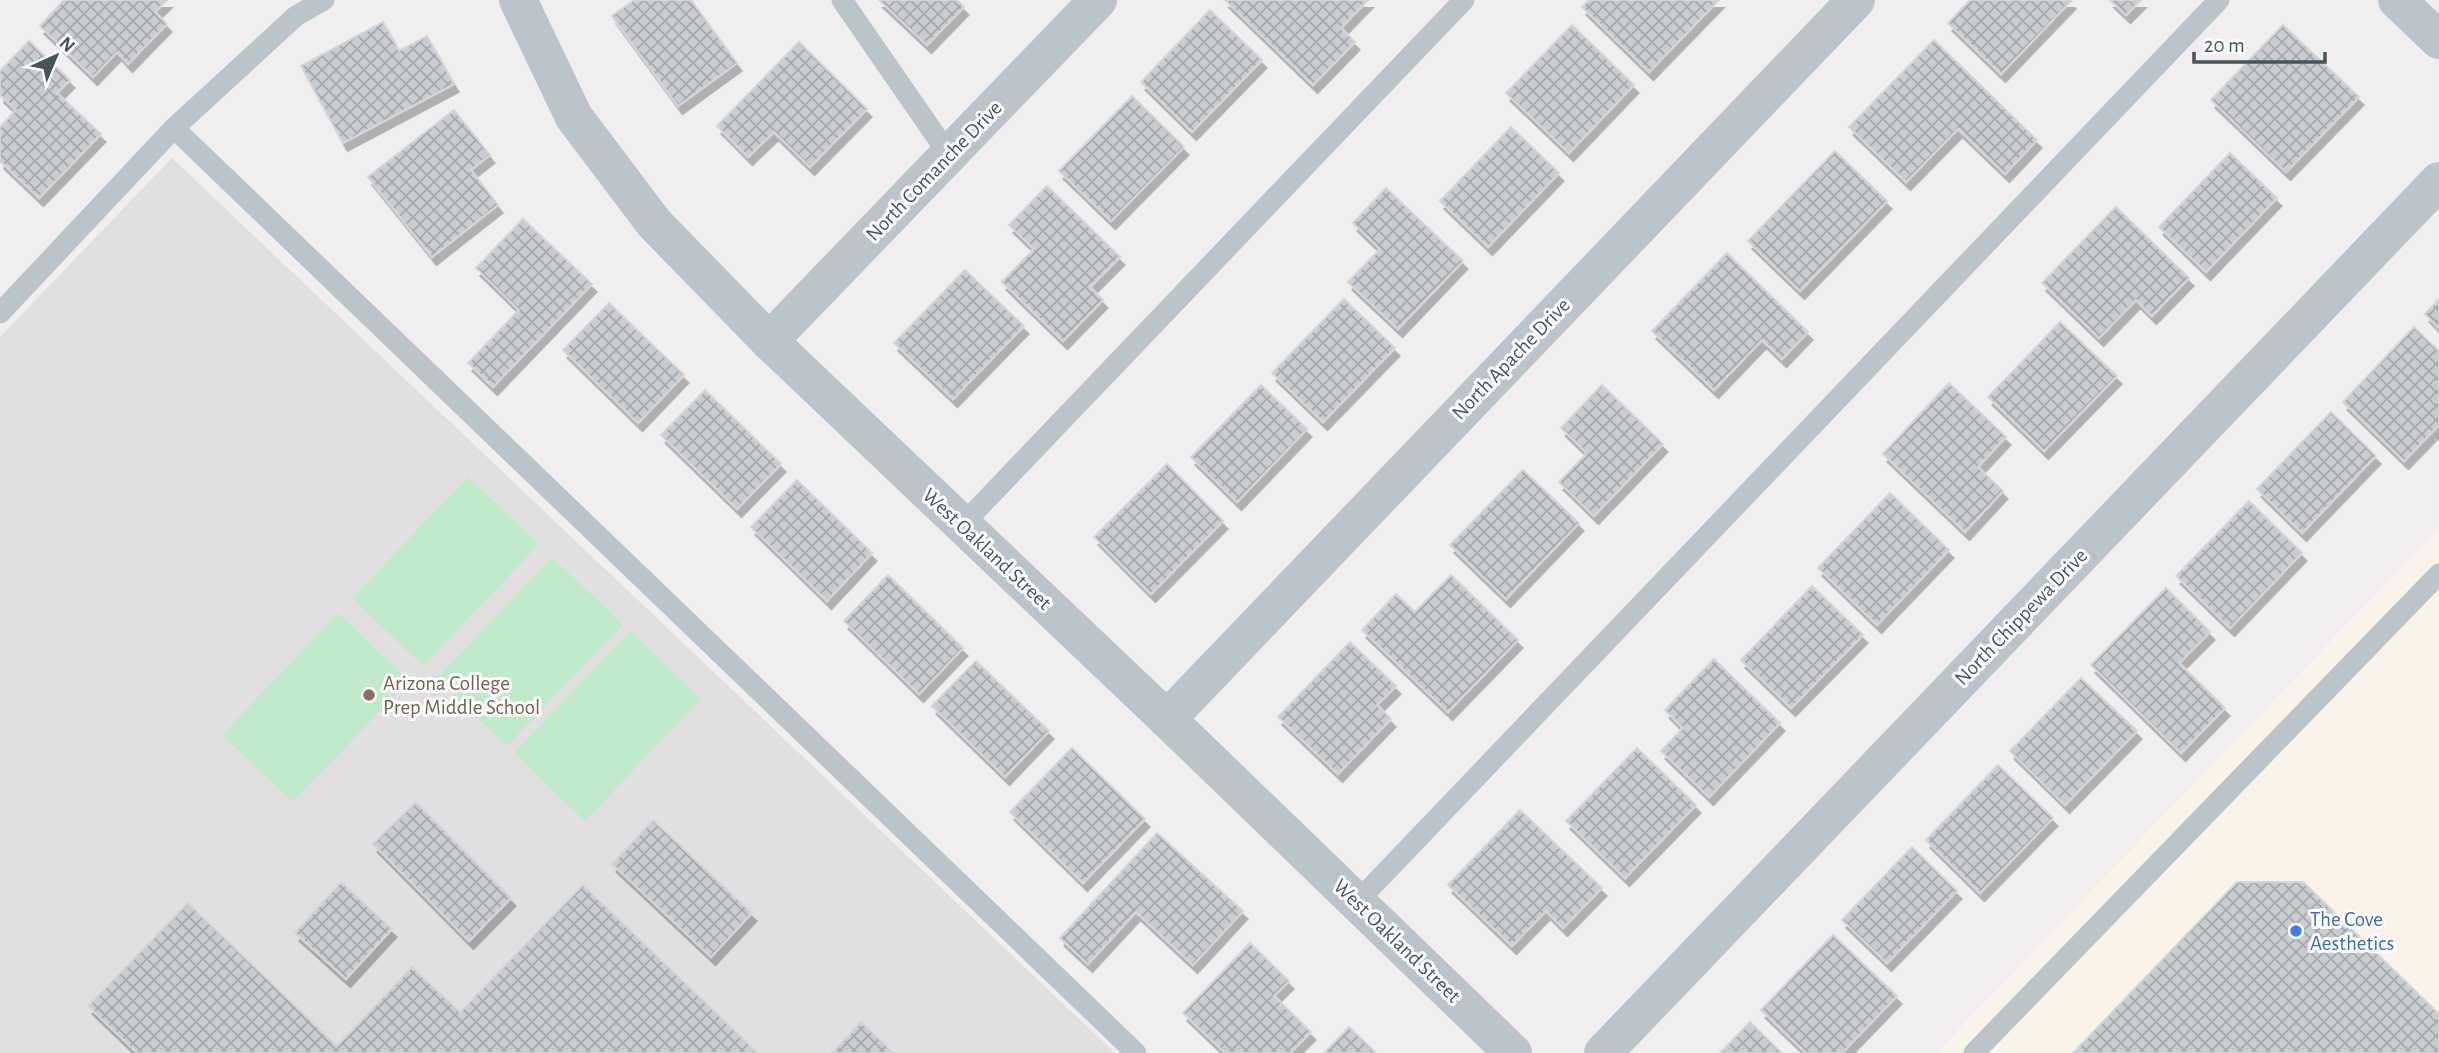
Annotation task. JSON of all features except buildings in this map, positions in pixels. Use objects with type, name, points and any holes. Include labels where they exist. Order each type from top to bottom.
[{"type":"street","name":"West Oakland Street","points":[[518,0],[574,117],[654,223],[769,341],[1513,1053]]},
{"type":"street","name":"North Comanche Drive","points":[[769,341],[1098,0]]},
{"type":"street","name":"North Apache Drive","points":[[1167,719],[1856,0]]},
{"type":"street","points":[[2397,0],[2439,40]]},
{"type":"street","name":"North Chippewa Drive","points":[[1603,1053],[2439,181]]},
{"type":"lane","points":[[0,313],[174,128],[296,16],[324,0]]},
{"type":"lane","points":[[842,0],[949,155]]},
{"type":"lane","points":[[962,525],[1464,0]]},
{"type":"lane","points":[[1357,902],[2220,0]]},
{"type":"lane","points":[[174,128],[1136,1053]]},
{"type":"lane","points":[[1974,1053],[2439,574]]},
{"type":"shaded area","name":"Arizona College Prep Middle School","points":[[172,158],[1115,1053],[0,1053],[0,337]]},
{"type":"shaded area","points":[[2439,528],[2439,1053],[1936,1053]]},
{"type":"green space","points":[[468,477],[539,544],[423,666],[352,598]]},
{"type":"green space","points":[[552,557],[623,625],[507,746],[436,679]]},
{"type":"green space","points":[[338,613],[409,681],[293,802],[222,735]]},
{"type":"green space","points":[[630,631],[701,699],[585,821],[514,753]]},
{"type":"place","name":"Arizona College Prep Middle School","points":[[369,695]]},
{"type":"place","name":"The Cove Aesthetics","points":[[2296,931]]}]
